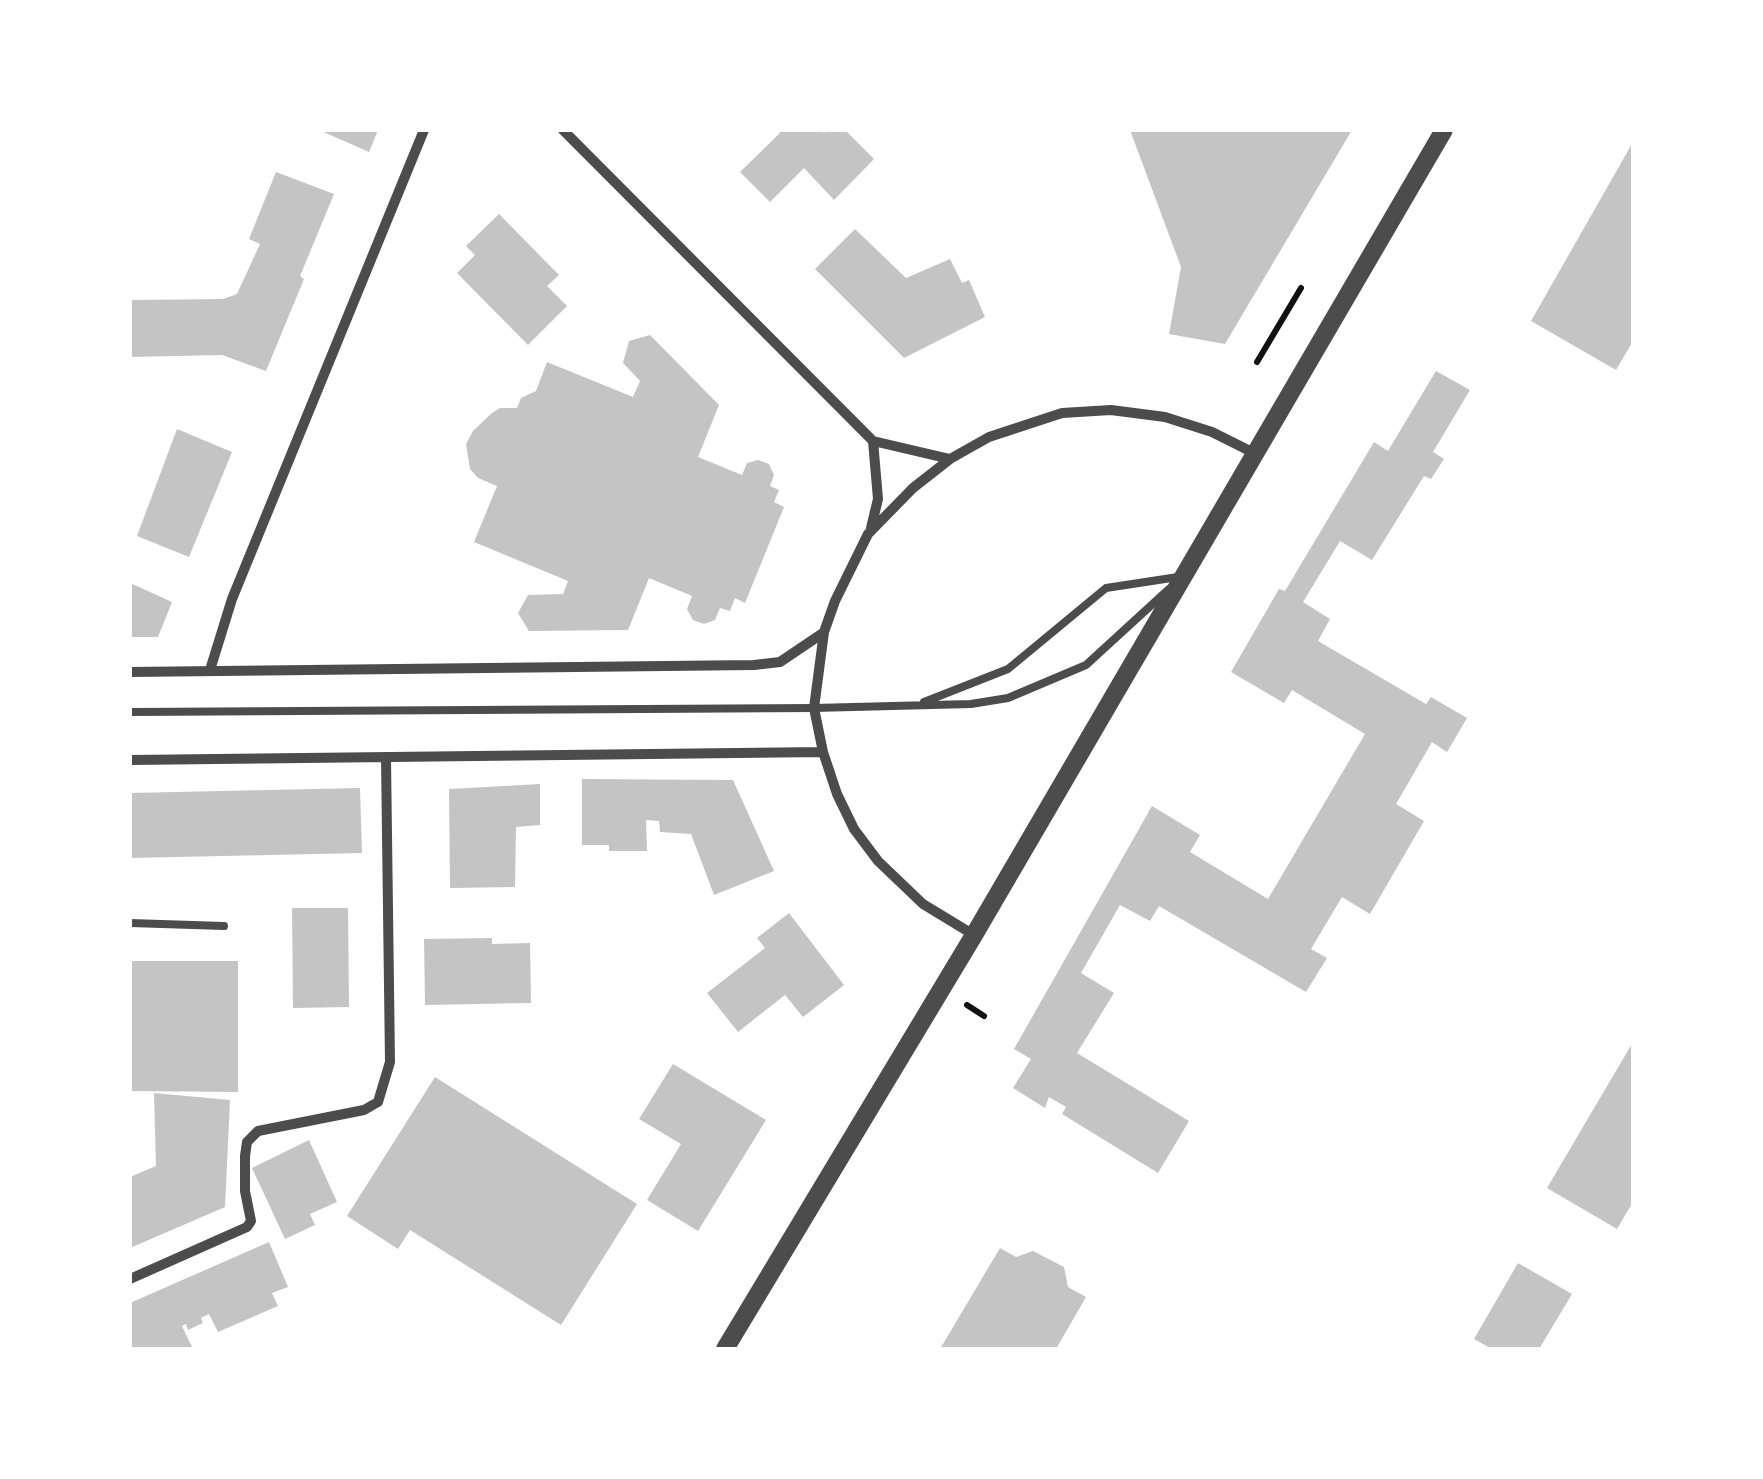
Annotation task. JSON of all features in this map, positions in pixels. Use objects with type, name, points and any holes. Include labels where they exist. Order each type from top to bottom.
[{"type":"street","points":[[210,670],[232,599],[424,130]]},
{"type":"street","points":[[563,130],[873,441],[950,460]]},
{"type":"street","points":[[724,1349],[974,934],[1444,130]]},
{"type":"street","points":[[868,534],[913,488],[950,460],[989,437],[1062,413],[1111,410],[1165,417],[1212,432],[1256,454]]},
{"type":"street","points":[[873,441],[878,500],[868,534],[824,632],[814,708],[823,752],[854,829],[878,861],[923,904],[974,934]]},
{"type":"street","points":[[130,672],[754,665],[780,662],[824,632]]},
{"type":"street","points":[[130,760],[823,752]]},
{"type":"street","points":[[130,1279],[247,1227],[251,1220],[245,1191],[246,1156],[248,1142],[258,1131],[364,1110],[378,1102],[390,1062],[386,758]]},
{"type":"lane","points":[[919,704],[1008,669],[1106,588],[1183,576]]},
{"type":"lane","points":[[130,712],[971,704],[1008,698],[1086,665],[1183,576]]},
{"type":"lane","points":[[130,923],[224,926]]},
{"type":"path","points":[[1257,362],[1301,288]]},
{"type":"path","points":[[967,1005],[984,1016]]},
{"type":"building","points":[[319,130],[378,130],[369,152]]},
{"type":"building","points":[[777,130],[845,130],[874,159],[834,200],[804,168],[770,202],[740,172],[780,133]]},
{"type":"building","points":[[1130,130],[1352,130],[1225,344],[1169,334],[1181,267]]},
{"type":"building","points":[[1633,142],[1633,341],[1616,370],[1531,321]]},
{"type":"building","points":[[276,172],[334,194],[266,371],[222,355],[130,357],[130,300],[223,299],[237,294],[260,244],[249,239]]},
{"type":"building","points":[[499,214],[559,275],[547,286],[567,306],[528,345],[457,273],[475,255],[466,246]]},
{"type":"building","points":[[855,229],[906,278],[950,259],[962,283],[969,280],[985,317],[904,358],[815,269]]},
{"type":"building","points":[[650,335],[719,405],[698,457],[742,475],[747,463],[758,460],[769,464],[774,475],[770,486],[779,490],[774,502],[784,507],[745,603],[735,598],[730,611],[720,608],[715,620],[704,624],[693,620],[687,609],[692,596],[649,578],[628,630],[529,631],[518,613],[528,595],[563,594],[568,581],[474,542],[497,486],[478,478],[470,469],[466,444],[492,413],[500,408],[517,408],[521,398],[536,391],[547,362],[633,397],[640,381],[623,363],[629,341]]},
{"type":"building","points":[[1436,371],[1470,390],[1433,452],[1444,459],[1431,479],[1424,476],[1372,560],[1340,541],[1303,602],[1330,619],[1318,641],[1426,704],[1431,697],[1467,718],[1447,752],[1432,742],[1396,804],[1424,821],[1370,914],[1342,897],[1311,949],[1327,958],[1306,992],[1159,906],[1150,921],[1120,905],[1081,973],[1114,993],[1077,1053],[1189,1121],[1158,1173],[1062,1114],[1066,1107],[1049,1097],[1045,1108],[1013,1088],[1031,1059],[1014,1049],[1152,806],[1200,835],[1190,852],[1268,899],[1365,734],[1292,690],[1284,703],[1231,672],[1279,589],[1285,591],[1374,442],[1388,451]]},
{"type":"building","points":[[177,429],[232,452],[189,557],[137,536]]},
{"type":"building","points":[[130,583],[172,602],[158,637],[130,637]]},
{"type":"building","points":[[582,779],[733,780],[774,871],[714,895],[691,834],[660,832],[659,821],[646,820],[647,851],[609,851],[609,845],[582,845]]},
{"type":"building","points":[[540,784],[540,825],[516,827],[515,887],[450,888],[449,789]]},
{"type":"building","points":[[360,788],[362,853],[130,858],[130,793]]},
{"type":"building","points":[[292,908],[348,908],[349,1007],[293,1008]]},
{"type":"building","points":[[789,913],[844,985],[803,1017],[785,995],[738,1032],[707,993],[765,948],[757,938]]},
{"type":"building","points":[[492,938],[492,944],[530,943],[531,1003],[425,1005],[424,939]]},
{"type":"building","points":[[130,961],[238,961],[238,1092],[130,1091]]},
{"type":"building","points":[[1633,1042],[1633,1202],[1617,1229],[1547,1188]]},
{"type":"building","points":[[673,1064],[766,1120],[698,1231],[647,1200],[681,1144],[639,1119]]},
{"type":"building","points":[[435,1077],[637,1204],[561,1325],[410,1230],[398,1249],[347,1216]]},
{"type":"building","points":[[154,1093],[230,1100],[225,1207],[130,1248],[130,1177],[156,1166]]},
{"type":"building","points":[[309,1140],[337,1202],[310,1214],[315,1225],[285,1239],[252,1168]]},
{"type":"building","points":[[269,1242],[288,1287],[272,1293],[278,1306],[218,1332],[209,1314],[201,1318],[203,1323],[188,1330],[186,1324],[182,1326],[193,1349],[130,1349],[130,1303]]},
{"type":"building","points":[[1000,1248],[1016,1257],[1033,1251],[1064,1267],[1068,1287],[1086,1297],[1056,1349],[940,1349]]},
{"type":"building","points":[[1518,1263],[1572,1294],[1539,1349],[1492,1349],[1474,1339]]}]
